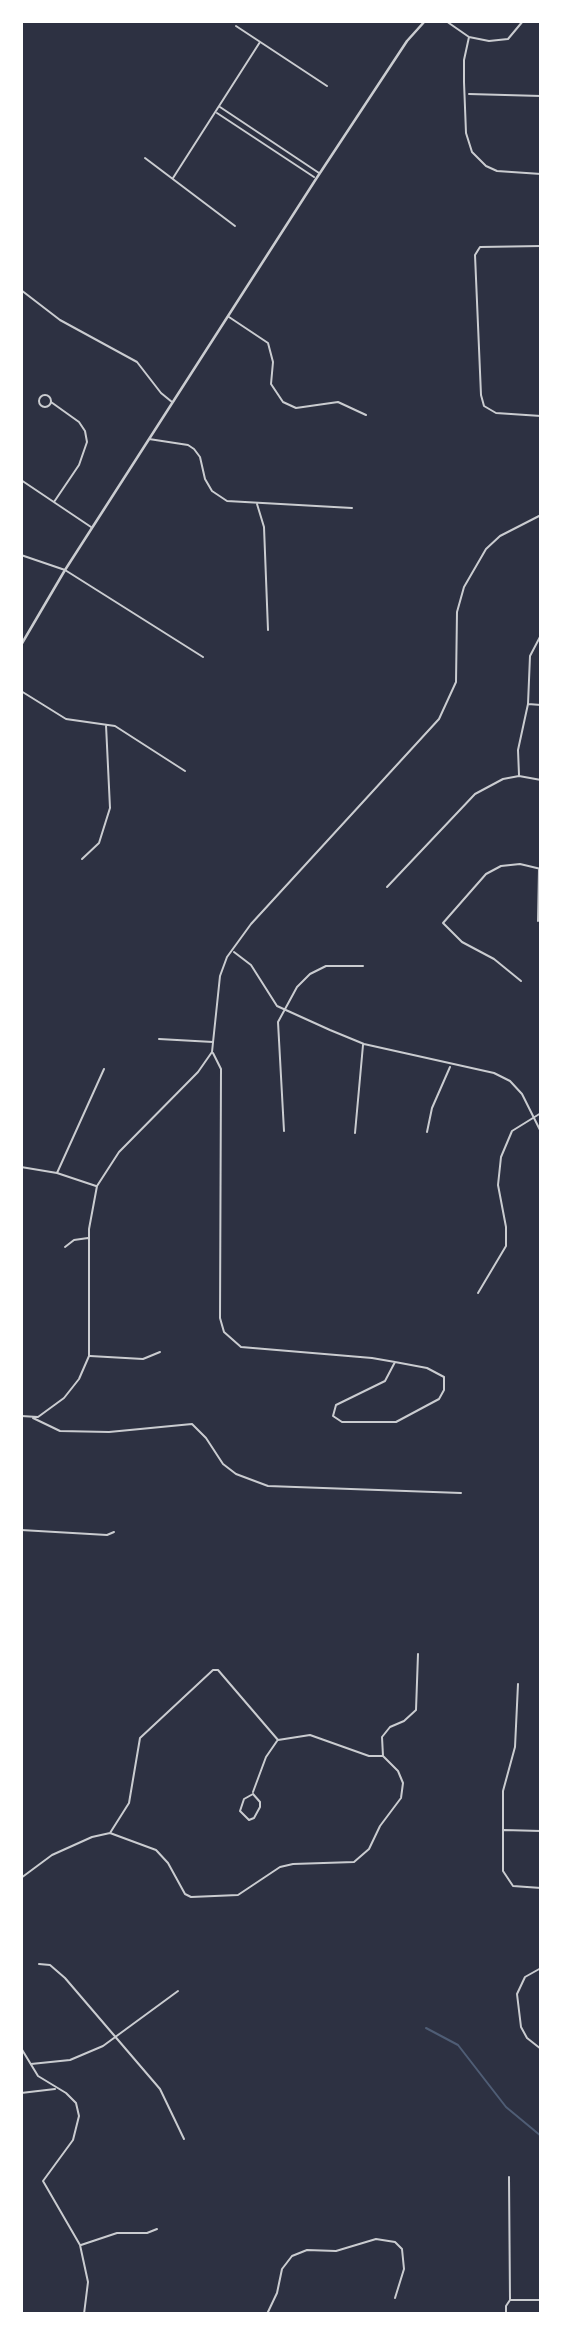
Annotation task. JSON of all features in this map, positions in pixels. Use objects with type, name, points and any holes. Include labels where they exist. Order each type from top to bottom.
[{"type":"street","points":[[21,645],[65,569],[316,179],[407,41],[425,21]]},
{"type":"street","points":[[446,21],[469,37],[489,41],[508,39],[523,21]]},
{"type":"street","points":[[236,26],[327,86]]},
{"type":"street","points":[[469,37],[464,60],[466,133],[476,158],[497,172],[541,174]]},
{"type":"street","points":[[173,178],[260,42]]},
{"type":"street","points":[[467,94],[541,96]]},
{"type":"street","points":[[219,107],[320,174]]},
{"type":"street","points":[[216,112],[316,179]]},
{"type":"street","points":[[246,131],[250,127]]},
{"type":"street","points":[[267,148],[271,143]]},
{"type":"street","points":[[289,161],[293,156]]},
{"type":"street","points":[[145,158],[235,226]]},
{"type":"street","points":[[541,246],[480,247],[475,256],[481,396],[484,406],[496,413],[541,416]]},
{"type":"street","points":[[21,290],[60,320],[138,362],[160,393],[172,402]]},
{"type":"street","points":[[229,316],[268,343],[273,362],[271,384],[282,402],[296,408],[338,402],[366,415]]},
{"type":"street","points":[[51,402],[79,422],[85,431],[86,442],[79,465],[54,502]]},
{"type":"street","points":[[149,439],[188,445],[200,457],[205,479],[212,491],[227,501],[352,508]]},
{"type":"street","points":[[21,480],[92,528]]},
{"type":"street","points":[[256,503],[264,527],[268,630]]},
{"type":"street","points":[[21,1416],[38,1417],[64,1398],[79,1379],[89,1356],[89,1238],[91,1208],[97,1186],[119,1152],[198,1072],[212,1052],[220,976],[236,942],[439,719],[456,682],[457,612],[464,587],[486,549],[500,536],[541,515]]},
{"type":"street","points":[[21,555],[65,569],[203,657]]},
{"type":"street","points":[[519,776],[518,750],[528,704],[530,656],[541,635]]},
{"type":"street","points":[[21,691],[66,719],[106,724],[127,732],[185,771]]},
{"type":"street","points":[[528,704],[541,705]]},
{"type":"street","points":[[82,859],[99,842],[110,808],[106,724]]},
{"type":"street","points":[[387,887],[475,794],[489,785],[519,776],[541,780]]},
{"type":"street","points":[[521,981],[494,959],[462,942],[443,923],[486,874],[501,866],[520,864],[540,868],[538,921]]},
{"type":"street","points":[[233,952],[251,965],[270,999],[285,1009],[364,1044],[422,1056],[450,1066],[494,1073],[510,1081],[522,1094],[541,1132]]},
{"type":"street","points":[[284,1131],[276,1039],[278,1022],[297,986],[310,974],[326,966],[362,966]]},
{"type":"street","points":[[159,1039],[214,1042]]},
{"type":"street","points":[[355,1133],[364,1044]]},
{"type":"street","points":[[212,1052],[218,1058],[221,1069],[220,1318],[224,1332],[234,1343],[253,1349],[395,1362],[427,1368],[444,1377],[444,1390],[439,1399],[396,1422],[337,1420],[332,1412],[337,1405],[384,1381],[395,1362]]},
{"type":"street","points":[[427,1132],[432,1108],[450,1066]]},
{"type":"street","points":[[57,1173],[104,1069]]},
{"type":"street","points":[[478,1293],[506,1245],[506,1227],[498,1185],[500,1157],[512,1131],[541,1113]]},
{"type":"street","points":[[21,1167],[57,1173],[97,1186]]},
{"type":"street","points":[[65,1247],[74,1240],[89,1238]]},
{"type":"street","points":[[89,1356],[143,1359],[160,1352]]},
{"type":"street","points":[[31,1417],[60,1431],[110,1432],[192,1424],[206,1438],[223,1464],[236,1474],[268,1486],[461,1493]]},
{"type":"street","points":[[21,1530],[107,1535],[114,1532]]},
{"type":"street","points":[[21,1878],[52,1856],[92,1837],[110,1833],[156,1850],[168,1863],[185,1894],[191,1897],[238,1895],[268,1874],[293,1864],[354,1862],[369,1849],[380,1826],[401,1798],[403,1783],[398,1771],[383,1756],[382,1737],[386,1731],[404,1721],[416,1710],[418,1654]]},
{"type":"street","points":[[110,1833],[129,1803],[140,1738],[202,1677],[218,1670],[278,1740]]},
{"type":"street","points":[[518,1684],[515,1747],[504,1785],[503,1871],[506,1880],[513,1886],[541,1888]]},
{"type":"street","points":[[253,1794],[260,1802],[260,1807],[254,1818],[249,1820],[240,1811],[244,1799],[253,1794],[266,1757],[278,1740],[310,1735],[369,1756],[383,1756]]},
{"type":"street","points":[[502,1830],[541,1831]]},
{"type":"street","points":[[40,1964],[50,1965],[65,1978],[160,2089],[184,2139]]},
{"type":"street","points":[[541,1968],[525,1977],[517,1994],[521,2027],[527,2038],[541,2049]]},
{"type":"street","points":[[30,2064],[82,2057],[178,1991]]},
{"type":"street","points":[[21,2049],[38,2076],[66,2092],[76,2103],[79,2116],[73,2140],[43,2181],[80,2245],[88,2282],[84,2314]]},
{"type":"street","points":[[21,2094],[56,2088]]},
{"type":"street","points":[[506,2314],[506,2305],[510,2300],[509,2176]]},
{"type":"street","points":[[80,2245],[117,2233],[147,2233],[157,2229]]},
{"type":"street","points":[[267,2314],[277,2293],[282,2269],[292,2256],[307,2250],[336,2251],[376,2239],[395,2242],[402,2249],[404,2269],[396,2298]]},
{"type":"street","points":[[510,2300],[541,2300]]},
{"type":"waterway","points":[[426,2028],[458,2045],[506,2107],[541,2136]]}]
